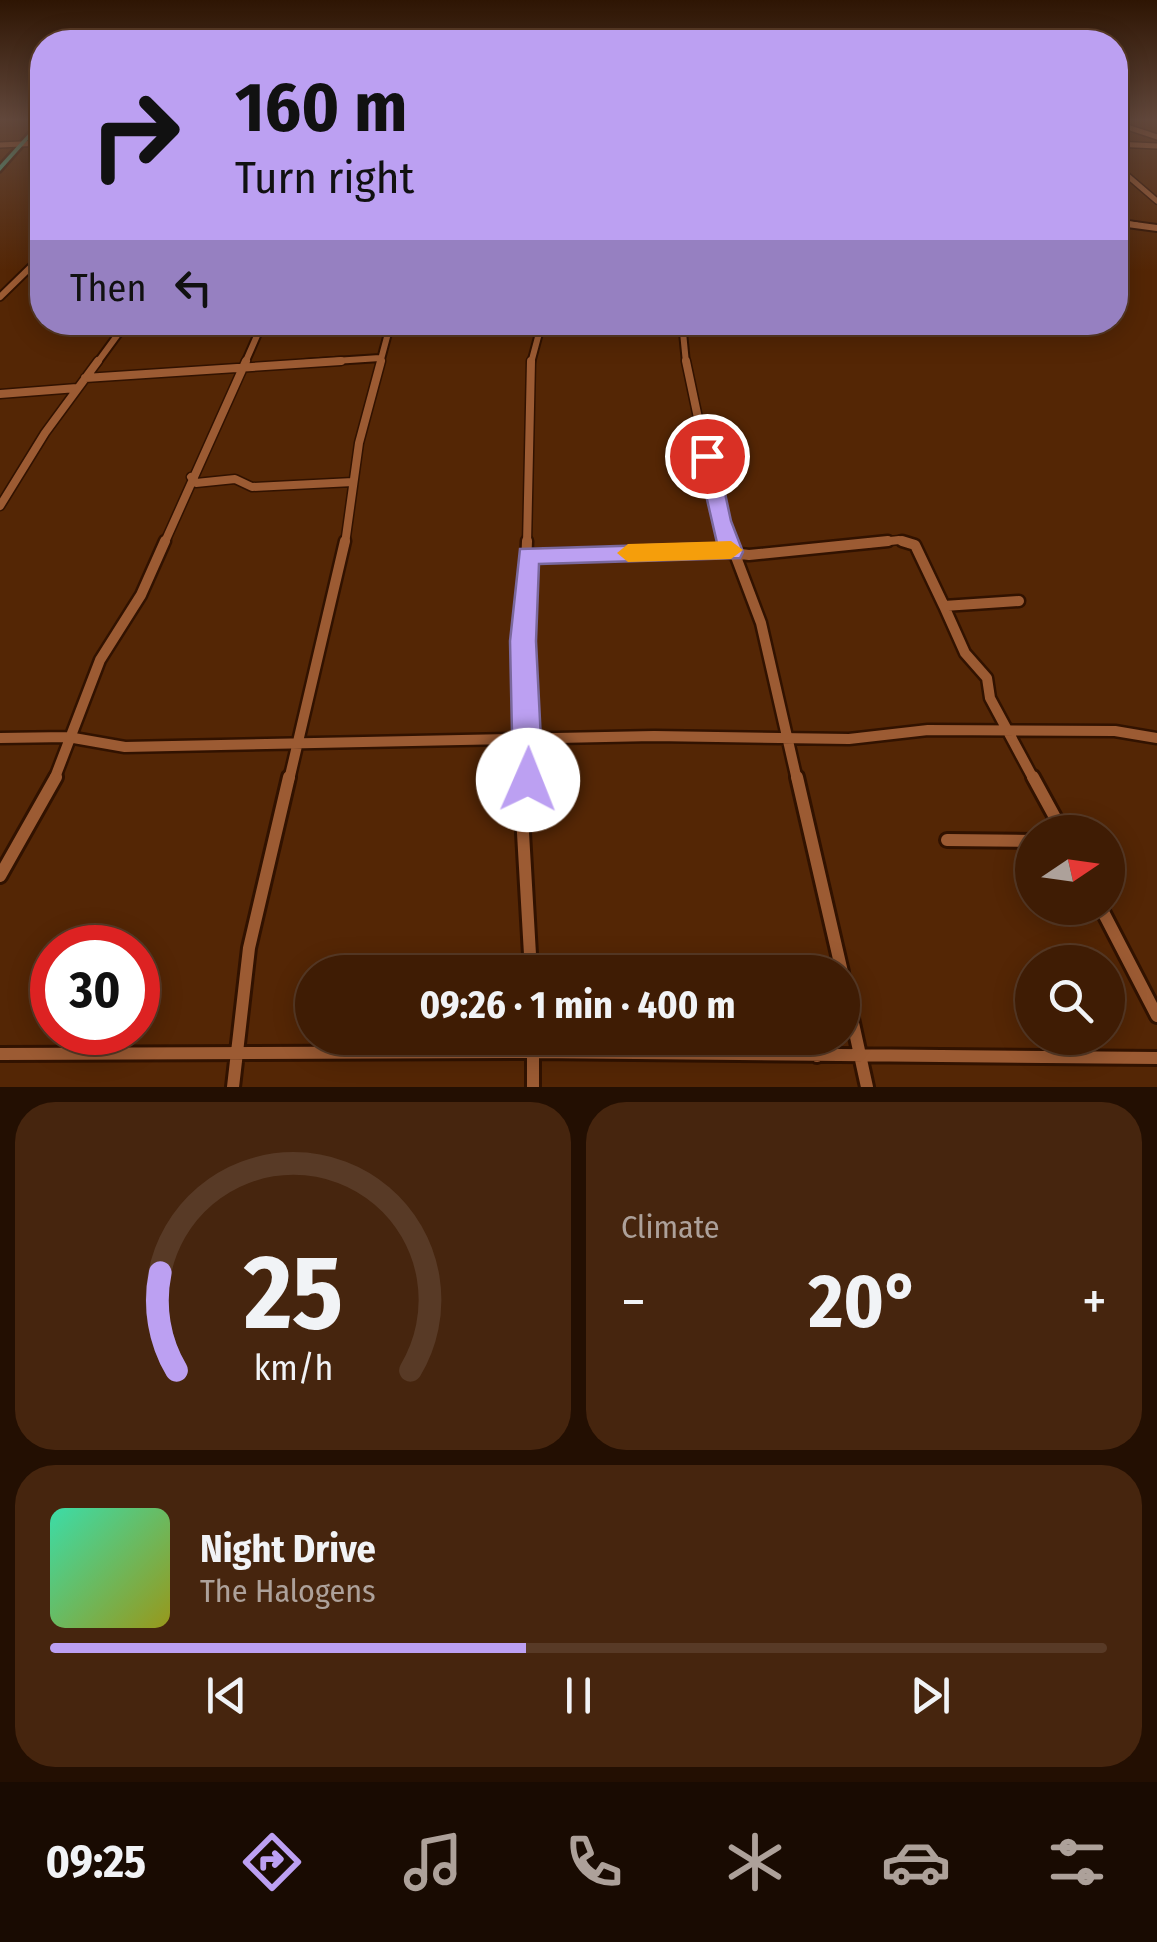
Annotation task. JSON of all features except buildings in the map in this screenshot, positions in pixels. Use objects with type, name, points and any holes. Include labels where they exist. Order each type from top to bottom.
[{"type":"street","points":[[1128,175],[1157,201]]},
{"type":"street","points":[[1128,224],[1157,228]]},
{"type":"street","points":[[0,297],[30,268]]},
{"type":"street","points":[[24,274],[30,274]]},
{"type":"street","points":[[0,506],[77,388],[117,335]]},
{"type":"street","points":[[0,876],[58,773],[68,736],[100,660],[141,595],[257,335]]},
{"type":"street","points":[[233,1087],[249,948],[341,568],[352,482],[387,335]]},
{"type":"street","points":[[530,955],[523,833],[529,738],[523,641],[528,555],[525,501],[533,448],[529,369],[538,335]]},
{"type":"street","points":[[683,335],[688,380],[720,521],[761,623],[838,955]]},
{"type":"street","points":[[85,378],[380,358]]},
{"type":"street","points":[[0,394],[77,388]]},
{"type":"street","points":[[191,477],[196,483],[236,478],[252,488],[352,482]]},
{"type":"street","points":[[528,555],[732,552],[749,556],[908,542],[915,545],[965,654],[987,678],[990,698],[1053,815]]},
{"type":"street","points":[[944,606],[1019,601]]},
{"type":"street","points":[[0,738],[68,736],[124,747],[529,738],[849,739],[928,730],[1115,731],[1157,738]]},
{"type":"street","points":[[946,840],[1015,841]]},
{"type":"street","points":[[1110,925],[1157,1016]]},
{"type":"street","points":[[0,1054],[295,1050]]},
{"type":"street","points":[[533,1055],[533,1087]]},
{"type":"street","points":[[793,1055],[1157,1058]]},
{"type":"street","points":[[860,1056],[867,1087]]},
{"type":"slow traffic","points":[[628,553],[731,550]]},
{"type":"route","points":[[528,780],[523,641],[528,555],[732,552],[720,521],[707,456]]}]
